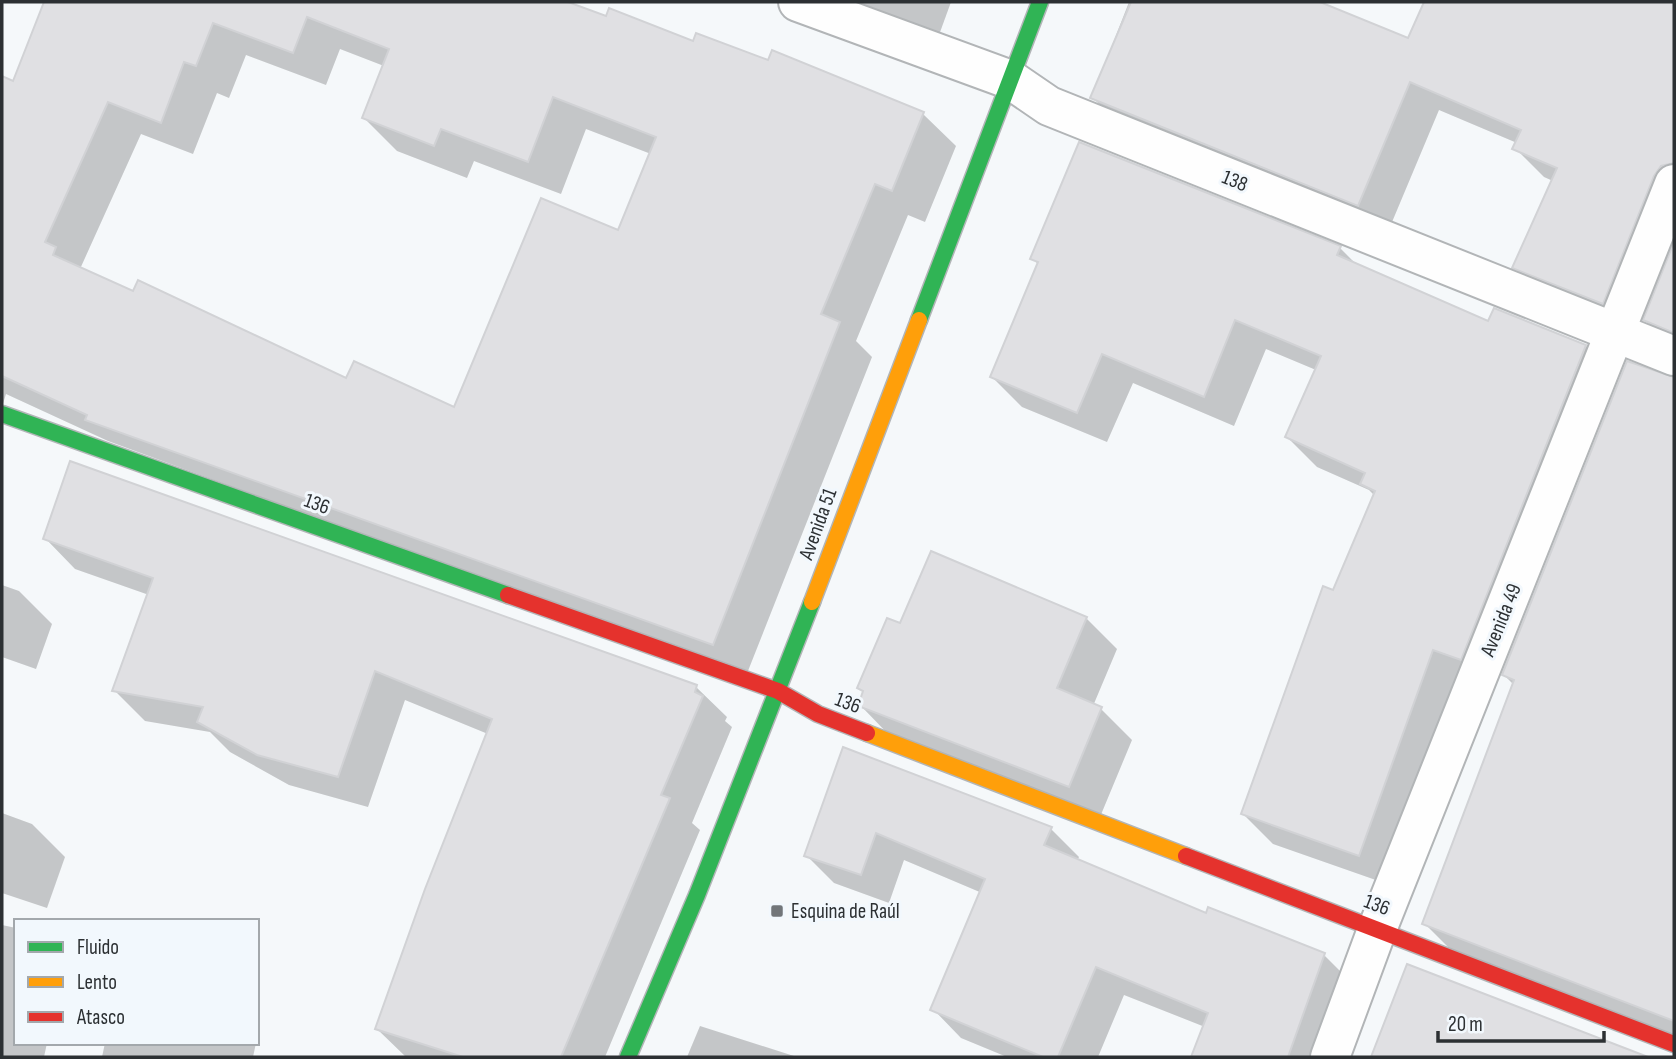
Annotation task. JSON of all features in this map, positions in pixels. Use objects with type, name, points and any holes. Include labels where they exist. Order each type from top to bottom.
[{"type":"street","name":"138","points":[[798,2],[1011,80],[1049,106],[1674,356]]},
{"type":"street","name":"Avenida 51","points":[[628,1057],[697,895],[778,691],[1040,2]]},
{"type":"street","name":"Avenida 49","points":[[1330,1057],[1378,928],[1674,184]]},
{"type":"street","name":"136","points":[[2,414],[778,691],[818,714],[1674,1044]]},
{"type":"building","points":[[44,2],[568,2],[606,16],[609,8],[693,41],[696,33],[768,60],[772,50],[924,112],[892,191],[875,184],[821,314],[840,322],[713,645],[85,420],[87,415],[2,376],[2,76],[13,81]],"holes":[[[307,17],[389,49],[362,118],[434,146],[441,129],[528,162],[553,97],[656,137],[618,230],[541,198],[454,407],[354,361],[346,378],[138,280],[133,291],[53,255],[56,247],[45,242],[108,102],[161,123],[184,62],[196,66],[213,23],[293,53]]]},
{"type":"building","points":[[1131,2],[1320,2],[1408,38],[1424,2],[1674,2],[1674,163],[1661,166],[1654,176],[1603,304],[1512,268],[1557,168],[1512,149],[1521,130],[1410,82],[1358,206],[1090,98]]},
{"type":"building","points":[[1079,142],[1341,246],[1337,255],[1488,321],[1494,308],[1586,345],[1461,660],[1433,650],[1359,856],[1241,814],[1323,586],[1333,590],[1375,491],[1360,484],[1365,473],[1285,437],[1321,356],[1235,320],[1204,397],[1102,354],[1077,413],[990,377],[1038,262],[1030,259]]},
{"type":"building","points":[[1674,242],[1674,333],[1643,320]]},
{"type":"building","points":[[1627,361],[1674,377],[1674,1021],[1422,924],[1514,680],[1502,675]]},
{"type":"building","points":[[70,461],[697,685],[695,692],[703,696],[661,795],[670,798],[561,1057],[463,1057],[375,1029],[425,889],[492,719],[375,671],[338,777],[257,755],[197,722],[203,707],[112,691],[153,578],[43,539]]},
{"type":"building","points":[[931,551],[1087,617],[1057,688],[1102,707],[1069,787],[858,706],[863,691],[857,688],[887,618],[900,623]]},
{"type":"building","points":[[843,747],[1052,827],[1044,845],[1206,913],[1208,907],[1325,953],[1288,1057],[1191,1057],[1208,1013],[1096,967],[1058,1057],[1043,1057],[930,1010],[985,879],[876,833],[861,875],[804,856]]},
{"type":"building","points":[[1407,964],[1648,1057],[1371,1057]]},
{"type":"traffic: fast","points":[[919,320],[1040,2]]},
{"type":"traffic: fast","points":[[2,414],[508,595]]},
{"type":"traffic: fast","points":[[628,1057],[697,895],[812,602]]},
{"type":"traffic: slow","points":[[812,602],[919,320]]},
{"type":"traffic: slow","points":[[867,733],[1186,856]]},
{"type":"traffic: jam","points":[[508,595],[778,691],[818,714],[867,733]]},
{"type":"traffic: jam","points":[[1186,856],[1674,1044]]},
{"type":"place","name":"Esquina de Raúl","points":[[777,911]]}]
